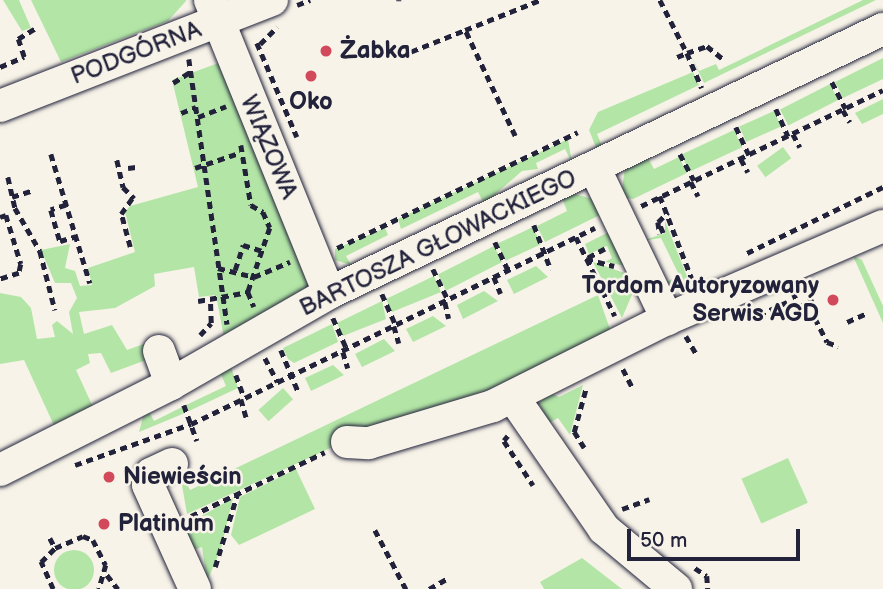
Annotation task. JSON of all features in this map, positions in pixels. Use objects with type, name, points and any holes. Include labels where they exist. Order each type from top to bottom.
[{"type":"street","name":"PODGÓRNA","points":[[0,106],[214,11],[272,0]]},
{"type":"street","name":"WIĄZOWA","points":[[214,11],[329,293]]},
{"type":"street","name":"BARTOSZA GŁOWACKIEGO","points":[[0,470],[173,383],[329,293],[883,30]]},
{"type":"street","points":[[594,167],[677,326]]},
{"type":"street","points":[[347,442],[369,443],[515,412],[626,358],[677,326],[883,226]]},
{"type":"street","points":[[159,351],[173,383]]},
{"type":"street","points":[[515,412],[604,529],[682,576]]},
{"type":"street","points":[[172,464],[151,474],[148,485],[203,585]]},
{"type":"path","points":[[400,56],[540,0]]},
{"type":"path","points":[[660,0],[713,110]]},
{"type":"path","points":[[0,67],[24,57],[18,39],[37,27]]},
{"type":"path","points":[[465,30],[515,136]]},
{"type":"path","points":[[253,41],[260,44],[297,136]]},
{"type":"path","points":[[677,57],[707,46],[724,60]]},
{"type":"path","points":[[189,56],[222,296],[232,349]]},
{"type":"path","points":[[173,83],[191,71]]},
{"type":"path","points":[[627,213],[883,90]]},
{"type":"path","points":[[229,105],[233,117]]},
{"type":"path","points":[[181,113],[196,107]]},
{"type":"path","points":[[843,110],[850,122]]},
{"type":"path","points":[[325,248],[372,235],[395,218],[578,132]]},
{"type":"path","points":[[793,134],[800,147]]},
{"type":"path","points":[[243,139],[239,153],[251,205],[264,212],[271,229],[248,292],[292,374],[298,391]]},
{"type":"path","points":[[195,168],[239,153]]},
{"type":"path","points":[[51,154],[90,283]]},
{"type":"path","points":[[741,159],[748,172]]},
{"type":"path","points":[[117,160],[122,187],[132,198],[121,214],[130,247]]},
{"type":"path","points":[[128,168],[136,167]]},
{"type":"path","points":[[0,179],[7,176],[12,197],[35,239],[55,310]]},
{"type":"path","points":[[691,182],[698,195]]},
{"type":"path","points":[[740,256],[883,187]]},
{"type":"path","points":[[12,197],[31,191]]},
{"type":"path","points":[[660,196],[668,212],[670,237],[692,279]]},
{"type":"path","points":[[522,201],[547,252],[551,270]]},
{"type":"path","points":[[66,205],[51,210],[54,220],[61,241],[76,236]]},
{"type":"path","points":[[661,233],[658,222],[668,212]]},
{"type":"path","points":[[0,218],[6,215],[21,264],[19,273],[0,279]]},
{"type":"path","points":[[61,471],[132,441],[191,424],[599,227]]},
{"type":"path","points":[[576,237],[626,358],[633,388]]},
{"type":"path","points":[[235,270],[243,245],[263,251]]},
{"type":"path","points":[[218,268],[235,270],[254,277],[296,260]]},
{"type":"path","points":[[681,285],[704,274]]},
{"type":"path","points":[[494,277],[501,294]]},
{"type":"path","points":[[799,283],[790,286],[799,306],[811,303]]},
{"type":"path","points":[[198,301],[248,292]]},
{"type":"path","points":[[192,340],[211,323],[210,299]]},
{"type":"path","points":[[445,302],[449,319]]},
{"type":"path","points":[[848,322],[867,313]]},
{"type":"path","points":[[815,318],[827,342],[838,346]]},
{"type":"path","points":[[394,326],[399,343]]},
{"type":"path","points":[[343,351],[348,368]]},
{"type":"path","points":[[611,375],[626,358]]},
{"type":"path","points":[[588,455],[575,432],[587,387],[599,381]]},
{"type":"path","points":[[173,383],[197,440]]},
{"type":"path","points":[[241,399],[246,417]]},
{"type":"path","points":[[128,407],[132,441],[148,485]]},
{"type":"path","points":[[515,412],[504,441],[533,485]]},
{"type":"path","points":[[203,585],[237,495]]},
{"type":"path","points":[[615,499],[628,519]]},
{"type":"path","points":[[621,510],[649,499]]},
{"type":"path","points":[[375,530],[406,589]]},
{"type":"path","points":[[53,589],[41,562],[55,548],[88,537],[98,545],[107,575],[118,589]]},
{"type":"path","points":[[50,538],[55,548]]},
{"type":"path","points":[[99,589],[107,575]]},
{"type":"path","points":[[682,576],[707,576],[708,589]]},
{"type":"path","points":[[429,589],[446,579]]},
{"type":"green space","points":[[3,0],[19,0],[31,28],[22,31]]},
{"type":"green space","points":[[31,0],[186,1],[168,21],[61,62]]},
{"type":"green space","points":[[863,0],[876,0],[704,83],[691,56],[699,71],[716,64],[719,70]]},
{"type":"green space","points":[[883,58],[883,79],[843,98],[835,82]]},
{"type":"green space","points":[[224,61],[322,290],[225,343],[216,295],[199,297],[194,267],[154,274],[155,286],[115,308],[79,312],[84,334],[112,325],[127,350],[152,341],[157,356],[111,373],[101,353],[88,354],[90,363],[76,370],[93,407],[57,432],[24,360],[0,364],[0,293],[21,297],[31,308],[37,339],[55,337],[52,325],[57,321],[73,334],[69,312],[77,298],[71,283],[55,283],[41,250],[70,244],[65,268],[75,271],[80,286],[92,285],[88,268],[135,252],[125,212],[130,206],[198,187],[172,80]]},
{"type":"green space","points":[[693,72],[699,85],[597,134],[603,148],[597,150],[589,130],[598,112]]},
{"type":"green space","points":[[830,84],[838,100],[788,125],[780,109]]},
{"type":"green space","points":[[883,99],[883,114],[862,124],[855,113]]},
{"type":"green space","points":[[774,111],[781,127],[746,142],[739,126]]},
{"type":"green space","points":[[734,130],[742,147],[689,172],[681,155]]},
{"type":"green space","points":[[568,139],[572,163],[565,149],[536,163],[538,169],[522,171],[484,204],[478,192],[401,229],[398,219]]},
{"type":"green space","points":[[783,147],[791,158],[765,177],[757,166]]},
{"type":"green space","points":[[646,154],[654,169],[679,157],[687,173],[633,199],[621,197],[625,168]]},
{"type":"green space","points":[[571,193],[593,199],[604,213],[545,242],[537,226],[567,211],[562,198]]},
{"type":"green space","points":[[665,221],[688,279],[679,283],[665,283],[679,275],[661,238],[642,241],[665,233]]},
{"type":"green space","points":[[533,227],[541,244],[506,261],[498,243]]},
{"type":"green space","points":[[385,228],[388,235],[346,256],[351,265],[335,260],[335,249]]},
{"type":"green space","points":[[611,231],[626,266],[605,262],[612,258],[607,246],[589,254],[585,244]]},
{"type":"green space","points":[[494,246],[502,262],[446,291],[438,275]]},
{"type":"green space","points":[[853,256],[862,260],[883,306],[883,323]]},
{"type":"green space","points":[[593,262],[630,275],[634,290],[622,318]]},
{"type":"green space","points":[[536,266],[548,277],[514,294],[507,280]]},
{"type":"green space","points":[[434,276],[441,292],[392,312],[386,299]]},
{"type":"green space","points":[[484,291],[498,301],[463,319],[457,305]]},
{"type":"green space","points":[[598,295],[611,332],[489,390],[389,421],[187,514],[179,468],[190,490]]},
{"type":"green space","points":[[382,301],[386,319],[343,336],[337,323]]},
{"type":"green space","points":[[433,316],[446,326],[413,342],[406,329]]},
{"type":"green space","points":[[332,324],[338,342],[294,363],[288,359],[283,348]]},
{"type":"green space","points":[[384,339],[395,351],[362,367],[355,354]]},
{"type":"green space","points":[[230,364],[238,388],[189,411],[186,405],[226,386],[219,370]]},
{"type":"green space","points":[[333,365],[344,375],[311,391],[305,378]]},
{"type":"green space","points":[[583,385],[570,435],[558,418],[549,423],[539,404],[549,392],[559,397]]},
{"type":"green space","points":[[283,388],[293,399],[269,421],[258,410]]},
{"type":"green space","points":[[146,406],[154,421],[182,407],[185,413],[139,432]]},
{"type":"green space","points":[[788,458],[808,503],[761,524],[741,479]]},
{"type":"green space","points":[[296,469],[315,509],[239,545],[231,535],[240,497]]},
{"type":"green space","points":[[233,498],[221,549],[207,581],[202,547],[188,552],[186,525]]},
{"type":"green space","points":[[74,550],[82,551],[88,556],[93,562],[93,578],[88,584],[82,589],[74,590],[66,589],[60,584],[55,578],[54,570],[55,562],[60,556],[66,551]]},
{"type":"green space","points":[[582,558],[622,589],[544,589],[540,582]]},
{"type":"place","name":"Żabka","points":[[326,51]]},
{"type":"place","name":"Oko","points":[[311,76]]},
{"type":"place","name":"Tordom Autoryzowany Serwis AGD","points":[[833,300]]},
{"type":"place","name":"Niewieścin","points":[[109,477]]},
{"type":"place","name":"Platinum","points":[[104,524]]}]
